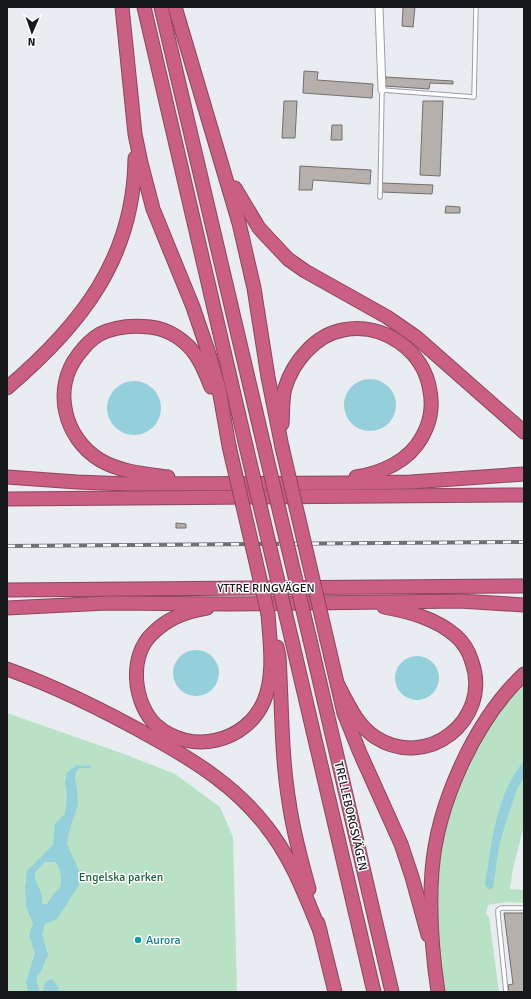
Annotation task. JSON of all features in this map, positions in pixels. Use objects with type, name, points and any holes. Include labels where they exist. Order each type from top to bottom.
[{"type":"highway","points":[[122,7],[135,134],[140,163],[153,209],[193,307],[209,354],[218,388],[229,446],[273,641],[279,656],[284,754],[289,802],[297,844],[335,992]]},
{"type":"highway","name":"TRELLEBORGSVÄGEN","points":[[144,7],[374,992]]},
{"type":"highway","name":"TRELLEBORGSVÄGEN","points":[[162,7],[392,992]]},
{"type":"highway","points":[[175,7],[239,222],[254,288],[268,377],[282,446],[344,713],[350,731],[401,844],[433,954]]},
{"type":"highway","points":[[7,388],[69,329],[97,291],[112,262],[122,239],[134,184],[135,134]]},
{"type":"highway","points":[[224,169],[259,228],[288,259],[305,271],[387,317],[416,337],[524,432]]},
{"type":"highway","points":[[207,483],[132,471],[101,460],[92,454],[77,439],[70,426],[66,413],[64,388],[68,371],[73,361],[88,343],[99,335],[112,329],[128,326],[139,325],[156,327],[169,332],[186,344],[197,356],[213,391],[224,422]]},
{"type":"highway","points":[[282,446],[283,403],[285,389],[293,369],[306,351],[321,339],[342,330],[365,329],[393,338],[402,343],[415,356],[429,382],[432,402],[426,428],[419,442],[406,456],[396,463],[372,474],[307,483]]},
{"type":"highway","points":[[7,477],[128,484],[307,483],[410,482],[524,474]]},
{"type":"highway","points":[[7,499],[524,495]]},
{"type":"highway","name":"YTTRE RINGVÄGEN","points":[[7,590],[524,586]]},
{"type":"highway","points":[[7,608],[107,603],[232,604],[460,601],[524,605]]},
{"type":"highway","points":[[338,685],[355,717],[368,731],[389,744],[404,748],[425,746],[448,737],[463,721],[472,706],[475,683],[473,666],[465,646],[456,636],[428,619],[402,611],[358,602]]},
{"type":"highway","points":[[232,604],[200,609],[176,617],[159,628],[146,641],[137,667],[137,686],[143,706],[157,725],[178,738],[200,743],[229,737],[243,728],[255,716],[264,702],[270,675],[273,641]]},
{"type":"highway","points":[[7,669],[66,693],[130,724],[201,766],[238,795],[257,814],[280,846],[299,881],[320,931]]},
{"type":"highway","points":[[438,992],[433,954],[432,870],[435,846],[445,810],[464,760],[477,736],[505,695],[524,674]]},
{"type":"street","points":[[380,7],[382,90]]},
{"type":"lane","points":[[380,197],[382,90],[474,97],[476,7]]},
{"type":"lane","points":[[506,992],[498,910],[501,908],[524,908]]},
{"type":"green space","points":[[524,679],[524,825],[513,868],[510,889],[524,890],[524,903],[507,902],[488,905],[486,914],[489,917],[499,992],[444,992],[436,936],[438,864],[445,827],[457,787],[485,730]]},
{"type":"green space","name":"Engelska parken","points":[[7,713],[124,754],[175,774],[220,807],[233,837],[237,992],[7,992]]},
{"type":"water","points":[[365,379],[375,379],[389,386],[396,400],[396,410],[389,424],[375,431],[365,431],[355,427],[348,420],[344,410],[344,400],[348,390],[355,383]]},
{"type":"water","points":[[129,381],[139,381],[149,385],[157,393],[161,403],[161,413],[157,423],[149,431],[139,435],[129,435],[119,431],[111,423],[107,413],[107,403],[111,393],[119,385]]},
{"type":"water","points":[[191,650],[201,650],[209,654],[215,660],[219,668],[219,678],[215,686],[209,692],[201,696],[191,696],[183,692],[177,686],[173,678],[173,668],[177,660],[183,654]]},
{"type":"water","points":[[417,656],[429,660],[435,666],[439,678],[435,690],[429,696],[417,700],[405,696],[399,690],[395,678],[399,666],[405,660]]},
{"type":"water","points":[[524,761],[524,777],[517,789],[499,846],[493,888],[488,889],[485,885],[496,820],[507,789],[514,775]]},
{"type":"water","points":[[76,765],[91,765],[91,768],[79,768],[76,772],[75,778],[78,804],[69,832],[67,844],[79,871],[79,885],[57,919],[45,924],[42,934],[48,955],[36,978],[39,991],[43,991],[45,982],[52,979],[59,988],[58,992],[28,992],[26,982],[35,953],[29,936],[33,923],[26,907],[25,887],[27,871],[53,845],[55,824],[65,814],[67,798],[65,781],[67,773]],"holes":[[[45,862],[56,862],[61,875],[60,888],[54,893],[47,904],[42,904],[42,895],[36,881],[35,872]]]},
{"type":"building","points":[[403,7],[415,7],[413,27],[402,26]]},
{"type":"building","points":[[304,71],[318,72],[317,80],[373,84],[372,98],[303,93]]},
{"type":"building","points":[[386,77],[453,81],[453,84],[430,83],[429,89],[385,86]]},
{"type":"building","points":[[284,101],[297,101],[295,138],[282,138]]},
{"type":"building","points":[[423,101],[443,101],[440,176],[420,175]]},
{"type":"building","points":[[332,125],[342,125],[342,140],[331,140]]},
{"type":"building","points":[[300,166],[371,170],[370,184],[313,180],[312,190],[299,190]]},
{"type":"building","points":[[382,183],[433,185],[432,194],[381,192]]},
{"type":"building","points":[[446,206],[460,207],[460,213],[445,213]]},
{"type":"building","points":[[176,523],[186,524],[186,528],[176,528]]},
{"type":"building","points":[[504,913],[524,913],[524,992],[509,992],[508,985],[513,984]]},
{"type":"railway","points":[[7,546],[524,542]]},
{"type":"place","name":"Aurora","points":[[138,940]]}]
